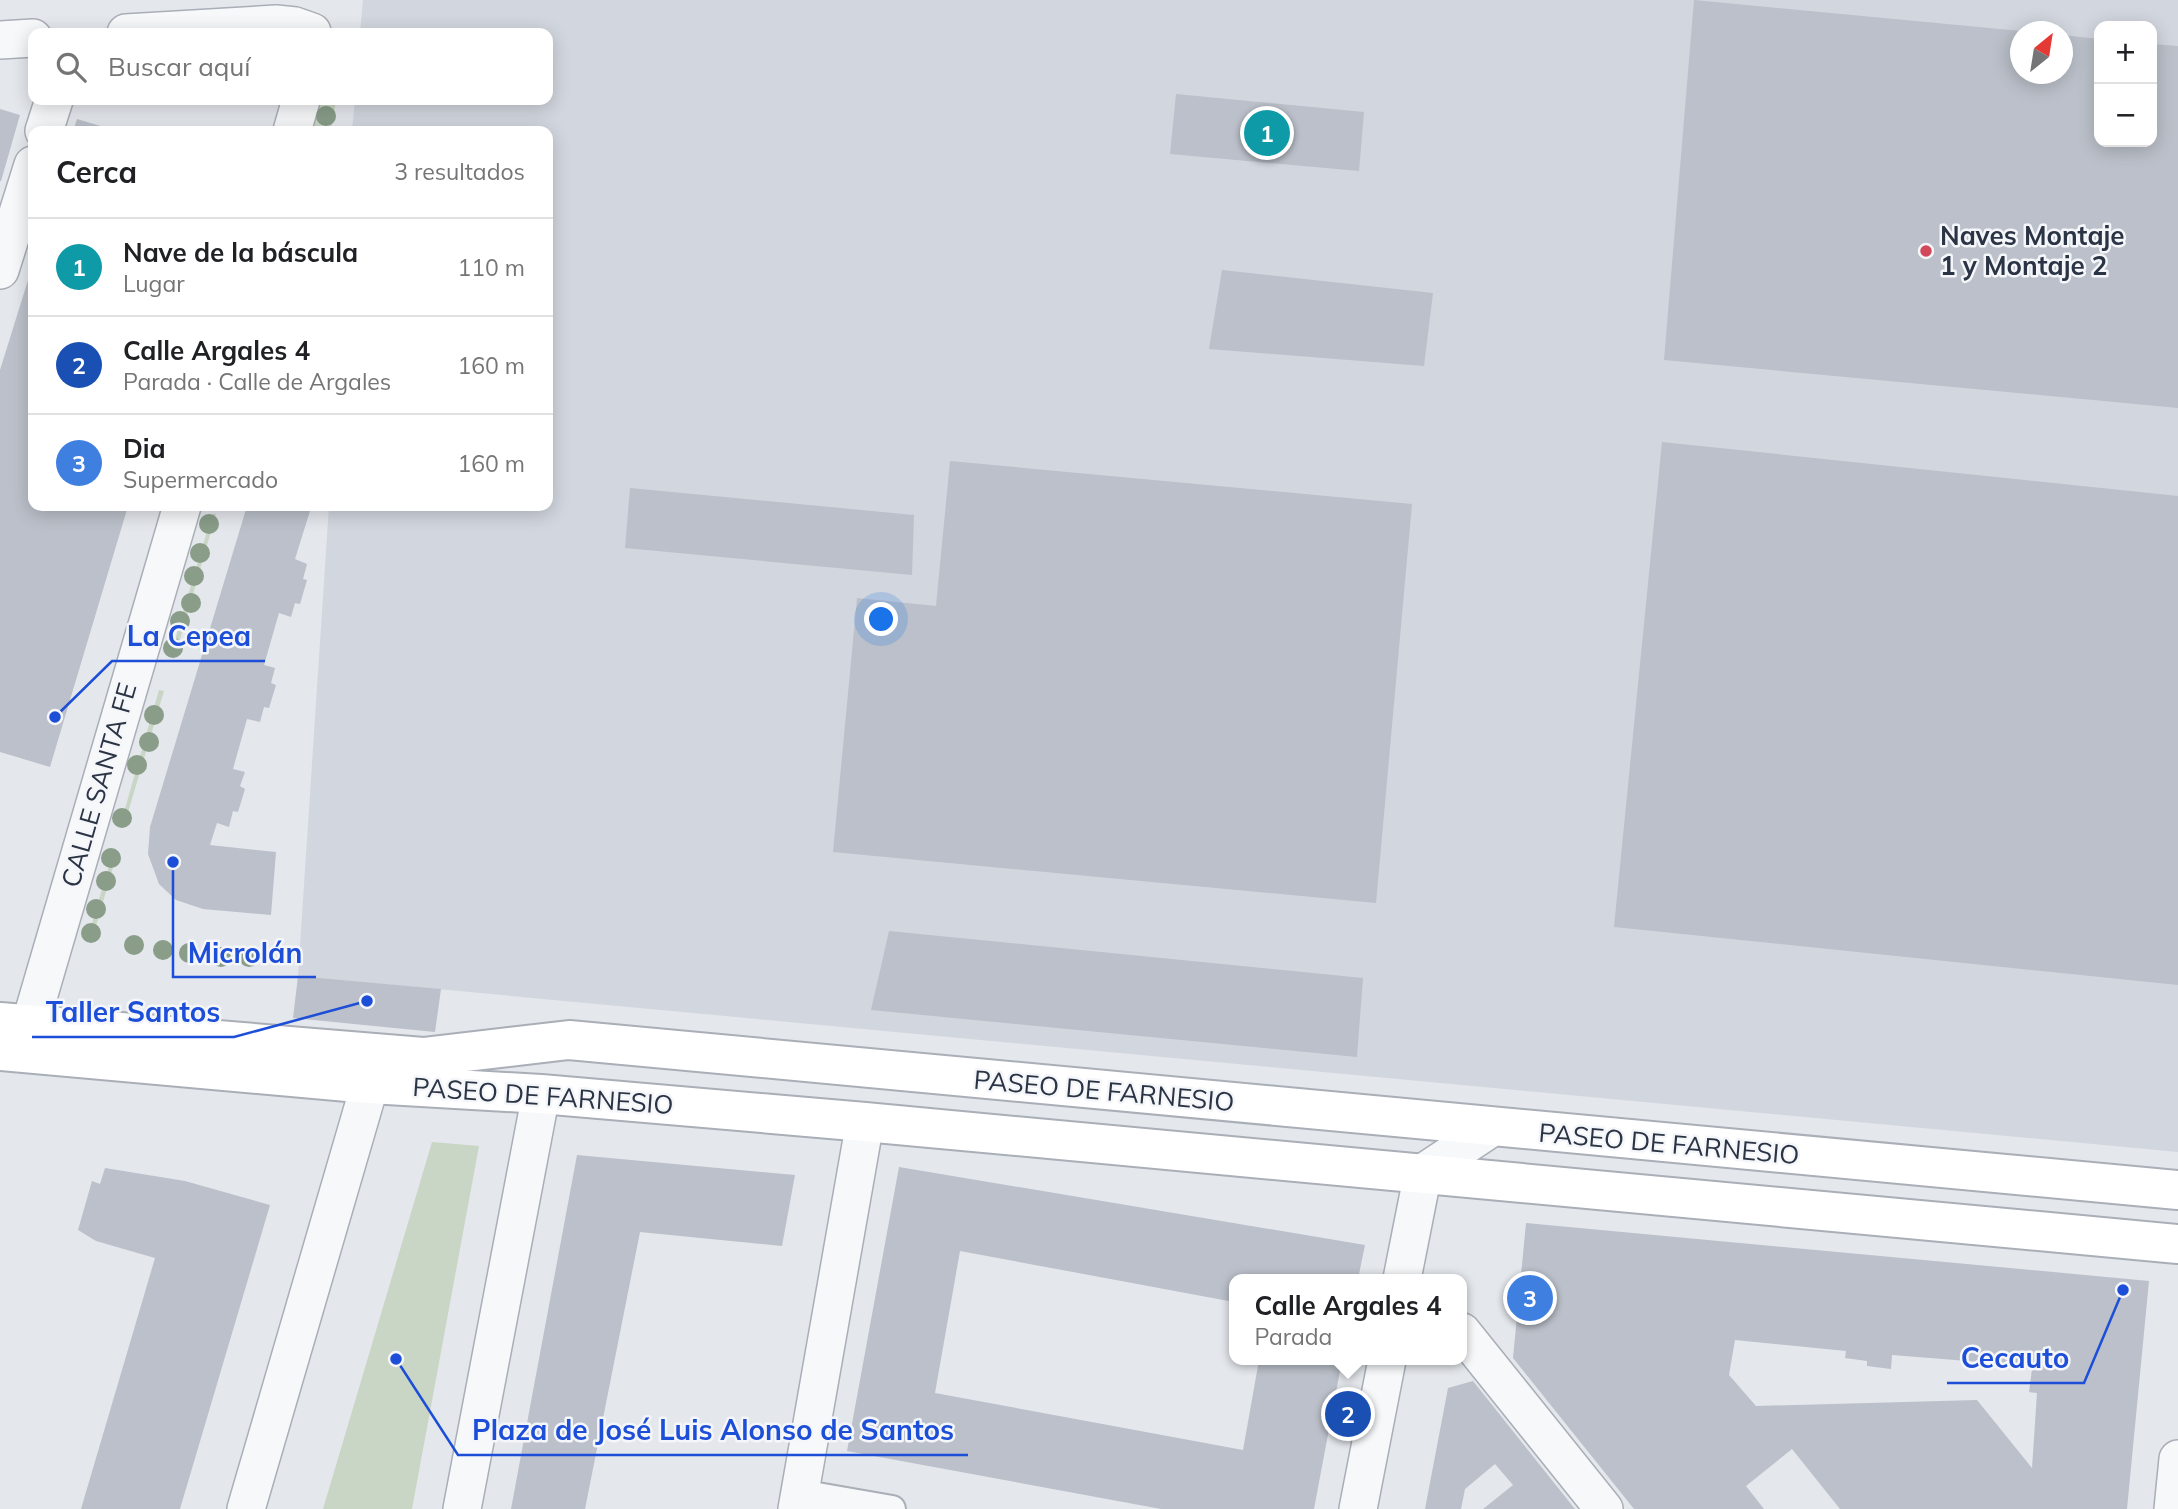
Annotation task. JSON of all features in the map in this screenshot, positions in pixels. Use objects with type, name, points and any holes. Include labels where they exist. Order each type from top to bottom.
[{"type":"main road","name":"PASEO DE FARNESIO","points":[[17,1038],[370,1084],[541,1094],[865,1122],[2178,1244]]},
{"type":"main road","name":"PASEO DE FARNESIO","points":[[17,1038],[423,1056],[569,1040],[2178,1190]]},
{"type":"street","points":[[209,28],[276,24],[295,26],[311,22]]},
{"type":"street","points":[[0,40],[28,38]]},
{"type":"street","points":[[46,126],[52,105]]},
{"type":"street","points":[[293,126],[300,105]]},
{"type":"street","points":[[0,270],[28,181]]},
{"type":"street","name":"CALLE SANTA FE","points":[[17,1038],[180,511]]},
{"type":"street","points":[[246,1509],[370,1084]]},
{"type":"street","points":[[463,1509],[541,1094]]},
{"type":"street","points":[[865,1122],[798,1501],[892,1509]]},
{"type":"street","points":[[1408,1273],[1423,1173],[1491,1128]]},
{"type":"street","points":[[1467,1338],[1604,1509]]},
{"type":"street","points":[[1358,1509],[1386,1365]]},
{"type":"street","points":[[2173,1509],[2178,1458]]},
{"type":"shaded area","points":[[363,0],[2178,0],[2178,1152],[298,976],[329,511],[553,511],[553,126],[352,126],[355,105],[553,105],[553,28],[360,28]]},
{"type":"green space","points":[[317,105],[335,105],[332,126],[310,126]]},
{"type":"green space","points":[[212,514],[216,514],[175,657],[170,657]]},
{"type":"green space","points":[[159,690],[164,691],[124,826],[120,826]]},
{"type":"green space","points":[[116,857],[92,940],[87,940],[111,859]]},
{"type":"green space","points":[[432,1142],[479,1146],[412,1509],[323,1509]]},
{"type":"building","name":"Naves Montaje 1 y Montaje 2","points":[[1694,0],[2010,30],[2010,84],[2073,84],[2073,36],[2094,38],[2094,147],[2157,147],[2157,44],[2178,46],[2178,408],[1664,360]]},
{"type":"building","points":[[1176,94],[1364,112],[1359,171],[1170,154]]},
{"type":"building","points":[[0,109],[20,115],[1,181],[0,181]]},
{"type":"building","points":[[77,119],[100,126],[75,126]]},
{"type":"building","points":[[1222,270],[1433,293],[1424,366],[1209,349]]},
{"type":"building","points":[[28,280],[28,511],[127,511],[50,767],[0,752],[0,370]]},
{"type":"building","points":[[1662,442],[2178,496],[2178,985],[1614,927]]},
{"type":"building","points":[[950,461],[1412,504],[1376,903],[833,852],[857,598],[936,606]]},
{"type":"building","points":[[630,488],[914,515],[912,575],[625,548]]},
{"type":"building","points":[[245,511],[310,511],[295,559],[307,564],[303,579],[307,580],[300,604],[295,603],[291,617],[279,613],[264,665],[275,668],[271,683],[276,685],[269,708],[264,707],[260,722],[247,719],[233,769],[245,772],[240,786],[245,789],[238,812],[233,811],[229,827],[217,823],[210,845],[276,852],[271,915],[203,909],[176,900],[159,884],[148,854],[150,827]]},
{"type":"building","points":[[889,931],[1363,978],[1357,1057],[871,1010]]},
{"type":"building","points":[[298,976],[441,989],[435,1032],[293,1018]]},
{"type":"building","points":[[577,1155],[795,1175],[782,1246],[640,1232],[585,1509],[511,1509]]},
{"type":"building","points":[[899,1167],[1365,1245],[1359,1274],[1229,1274],[1229,1301],[960,1251],[935,1393],[1243,1450],[1258,1365],[1341,1365],[1314,1509],[1161,1509],[847,1451]]},
{"type":"building","points":[[105,1168],[185,1181],[270,1205],[180,1509],[81,1509],[155,1258],[96,1241],[78,1230],[92,1181],[100,1184]]},
{"type":"building","points":[[1526,1223],[2149,1281],[2127,1509],[1840,1509],[1792,1449],[1746,1486],[1764,1509],[1634,1509],[1513,1358]],"holes":[[[1735,1340],[1846,1351],[1845,1358],[1867,1361],[1867,1366],[1891,1369],[1892,1355],[2018,1365],[2017,1368],[2032,1369],[2029,1392],[2037,1393],[2032,1468],[1977,1400],[1756,1406],[1729,1375]]]},
{"type":"building","points":[[1473,1381],[1575,1509],[1483,1509],[1513,1485],[1495,1464],[1465,1489],[1461,1509],[1425,1509],[1448,1388]]},
{"type":"place","name":"Nave de la báscula","points":[[1267,133]]},
{"type":"place","name":"Naves Montaje 1 y Montaje 2","points":[[1926,251]]},
{"type":"place","name":"La Cepea","points":[[55,717]]},
{"type":"place","name":"Microlán","points":[[173,862]]},
{"type":"place","name":"Taller Santos","points":[[367,1001]]},
{"type":"place","name":"Cecauto","points":[[2123,1290]]},
{"type":"place","name":"Dia","points":[[1530,1298]]},
{"type":"place","name":"Plaza de José Luis Alonso de Santos","points":[[396,1359]]},
{"type":"place","name":"Calle Argales 4","points":[[1348,1414]]}]
